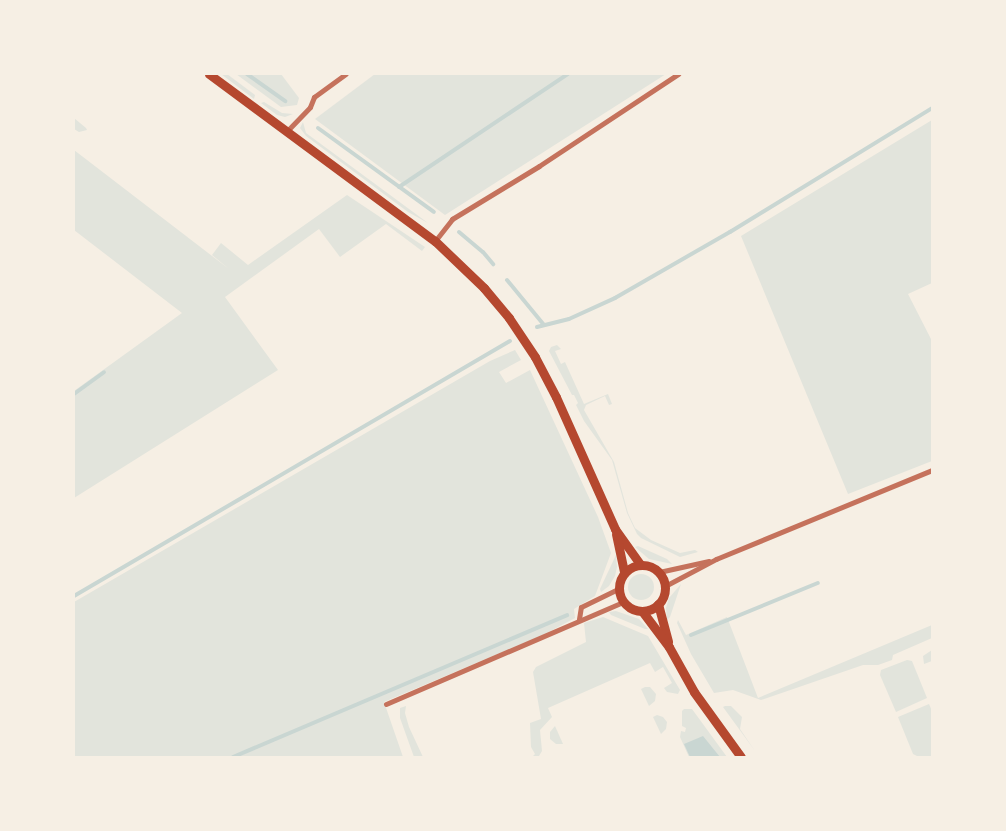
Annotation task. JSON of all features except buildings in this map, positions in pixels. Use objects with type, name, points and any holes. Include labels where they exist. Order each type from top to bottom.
[{"type":"main road","points":[[209,74],[435,241],[484,288],[522,336],[556,396],[615,529],[640,564]]},
{"type":"main road","points":[[615,529],[624,572],[618,589],[623,602],[628,607],[642,611],[669,647],[694,692],[741,757]]},
{"type":"main road","points":[[624,572],[640,564],[647,565],[659,572],[665,586],[662,599],[658,604],[642,611]]},
{"type":"main road","points":[[658,604],[669,647]]},
{"type":"street","points":[[287,131],[310,107],[314,97],[346,74]]},
{"type":"street","points":[[435,241],[452,219],[539,166],[678,74]]},
{"type":"street","points":[[665,586],[716,559],[932,470]]},
{"type":"street","points":[[659,572],[716,559]]},
{"type":"street","points":[[582,618],[581,607],[618,589]]},
{"type":"street","points":[[386,704],[547,636],[582,618],[623,602]]},
{"type":"shaded area","points":[[221,74],[227,74],[255,95],[254,99]]},
{"type":"shaded area","points":[[236,74],[281,74],[299,98],[297,105],[281,107]]},
{"type":"shaded area","points":[[375,74],[666,74],[445,215],[315,119]]},
{"type":"shaded area","points":[[264,102],[282,113],[293,114],[285,117],[277,115],[261,103]]},
{"type":"shaded area","points":[[74,118],[87,130],[79,132],[74,129]]},
{"type":"shaded area","points":[[932,120],[932,283],[908,294],[932,341],[932,461],[848,494],[741,236]]},
{"type":"shaded area","points":[[303,122],[306,133],[428,223],[408,212],[306,136],[300,128]]},
{"type":"shaded area","points":[[74,150],[229,269],[212,255],[221,243],[248,265],[347,195],[425,247],[422,251],[386,224],[340,257],[319,229],[225,297],[278,370],[74,498],[74,391],[182,313],[74,230]]},
{"type":"shaded area","points":[[557,345],[561,349],[555,351],[561,364],[565,362],[584,404],[608,394],[612,404],[609,405],[605,396],[586,405],[584,410],[614,462],[628,513],[635,528],[651,540],[680,553],[695,550],[698,552],[680,557],[641,538],[637,534],[627,513],[612,460],[584,421],[576,405],[578,403],[574,395],[572,395],[549,351],[551,347]]},
{"type":"shaded area","points":[[515,350],[521,360],[499,372],[506,383],[530,370],[598,517],[611,553],[595,596],[574,609],[575,618],[545,634],[384,702],[403,757],[74,757],[74,602],[490,361]]},
{"type":"shaded area","points":[[638,546],[667,559],[672,564],[649,559],[635,547]]},
{"type":"shaded area","points":[[616,555],[617,567],[615,576],[609,586],[601,592],[600,589]]},
{"type":"shaded area","points":[[641,574],[650,578],[654,587],[650,596],[641,600],[632,596],[628,587],[632,578]]},
{"type":"shaded area","points":[[681,584],[670,617],[667,620],[666,608],[669,598]]},
{"type":"shaded area","points":[[616,611],[639,619],[648,629],[611,615],[609,612]]},
{"type":"shaded area","points":[[603,617],[648,636],[680,690],[678,694],[667,692],[664,688],[672,683],[663,667],[655,672],[650,663],[548,708],[552,717],[540,730],[542,751],[539,756],[532,757],[535,754],[531,747],[530,723],[541,719],[533,672],[536,667],[586,642],[584,623]]},
{"type":"shaded area","points":[[727,617],[758,698],[932,625],[932,638],[893,655],[892,660],[878,665],[863,665],[761,700],[733,690],[714,693],[691,654],[677,623],[678,620],[686,635]]},
{"type":"shaded area","points":[[932,650],[932,661],[924,664],[923,656]]},
{"type":"shaded area","points":[[907,660],[912,661],[927,698],[896,712],[880,675],[881,670]]},
{"type":"shaded area","points":[[650,687],[656,694],[655,701],[649,706],[641,689]]},
{"type":"shaded area","points":[[929,704],[932,711],[932,756],[919,757],[913,754],[898,717]]},
{"type":"shaded area","points":[[406,706],[405,713],[409,727],[423,757],[414,757],[400,718],[400,708]]},
{"type":"shaded area","points":[[731,706],[742,717],[740,729],[755,751],[723,707]]},
{"type":"shaded area","points":[[684,709],[692,709],[727,757],[689,757],[680,737],[681,731],[685,732],[686,728],[682,726],[682,711]]},
{"type":"shaded area","points":[[657,715],[663,717],[667,722],[666,729],[661,734],[653,717]]},
{"type":"shaded area","points":[[555,726],[563,744],[556,744],[550,739],[550,732]]},
{"type":"shaded area","points":[[703,736],[720,757],[690,757],[684,744]]},
{"type":"waterway","points":[[247,74],[285,101]]},
{"type":"waterway","points":[[399,187],[568,74]]},
{"type":"waterway","points":[[537,327],[569,319],[615,298],[730,232],[932,108]]},
{"type":"waterway","points":[[318,128],[434,212]]},
{"type":"waterway","points":[[459,232],[483,252],[493,264]]},
{"type":"waterway","points":[[507,280],[544,325]]},
{"type":"waterway","points":[[74,596],[510,341]]},
{"type":"waterway","points":[[74,394],[104,372]]},
{"type":"waterway","points":[[691,635],[818,583]]},
{"type":"waterway","points":[[233,757],[567,615]]}]
